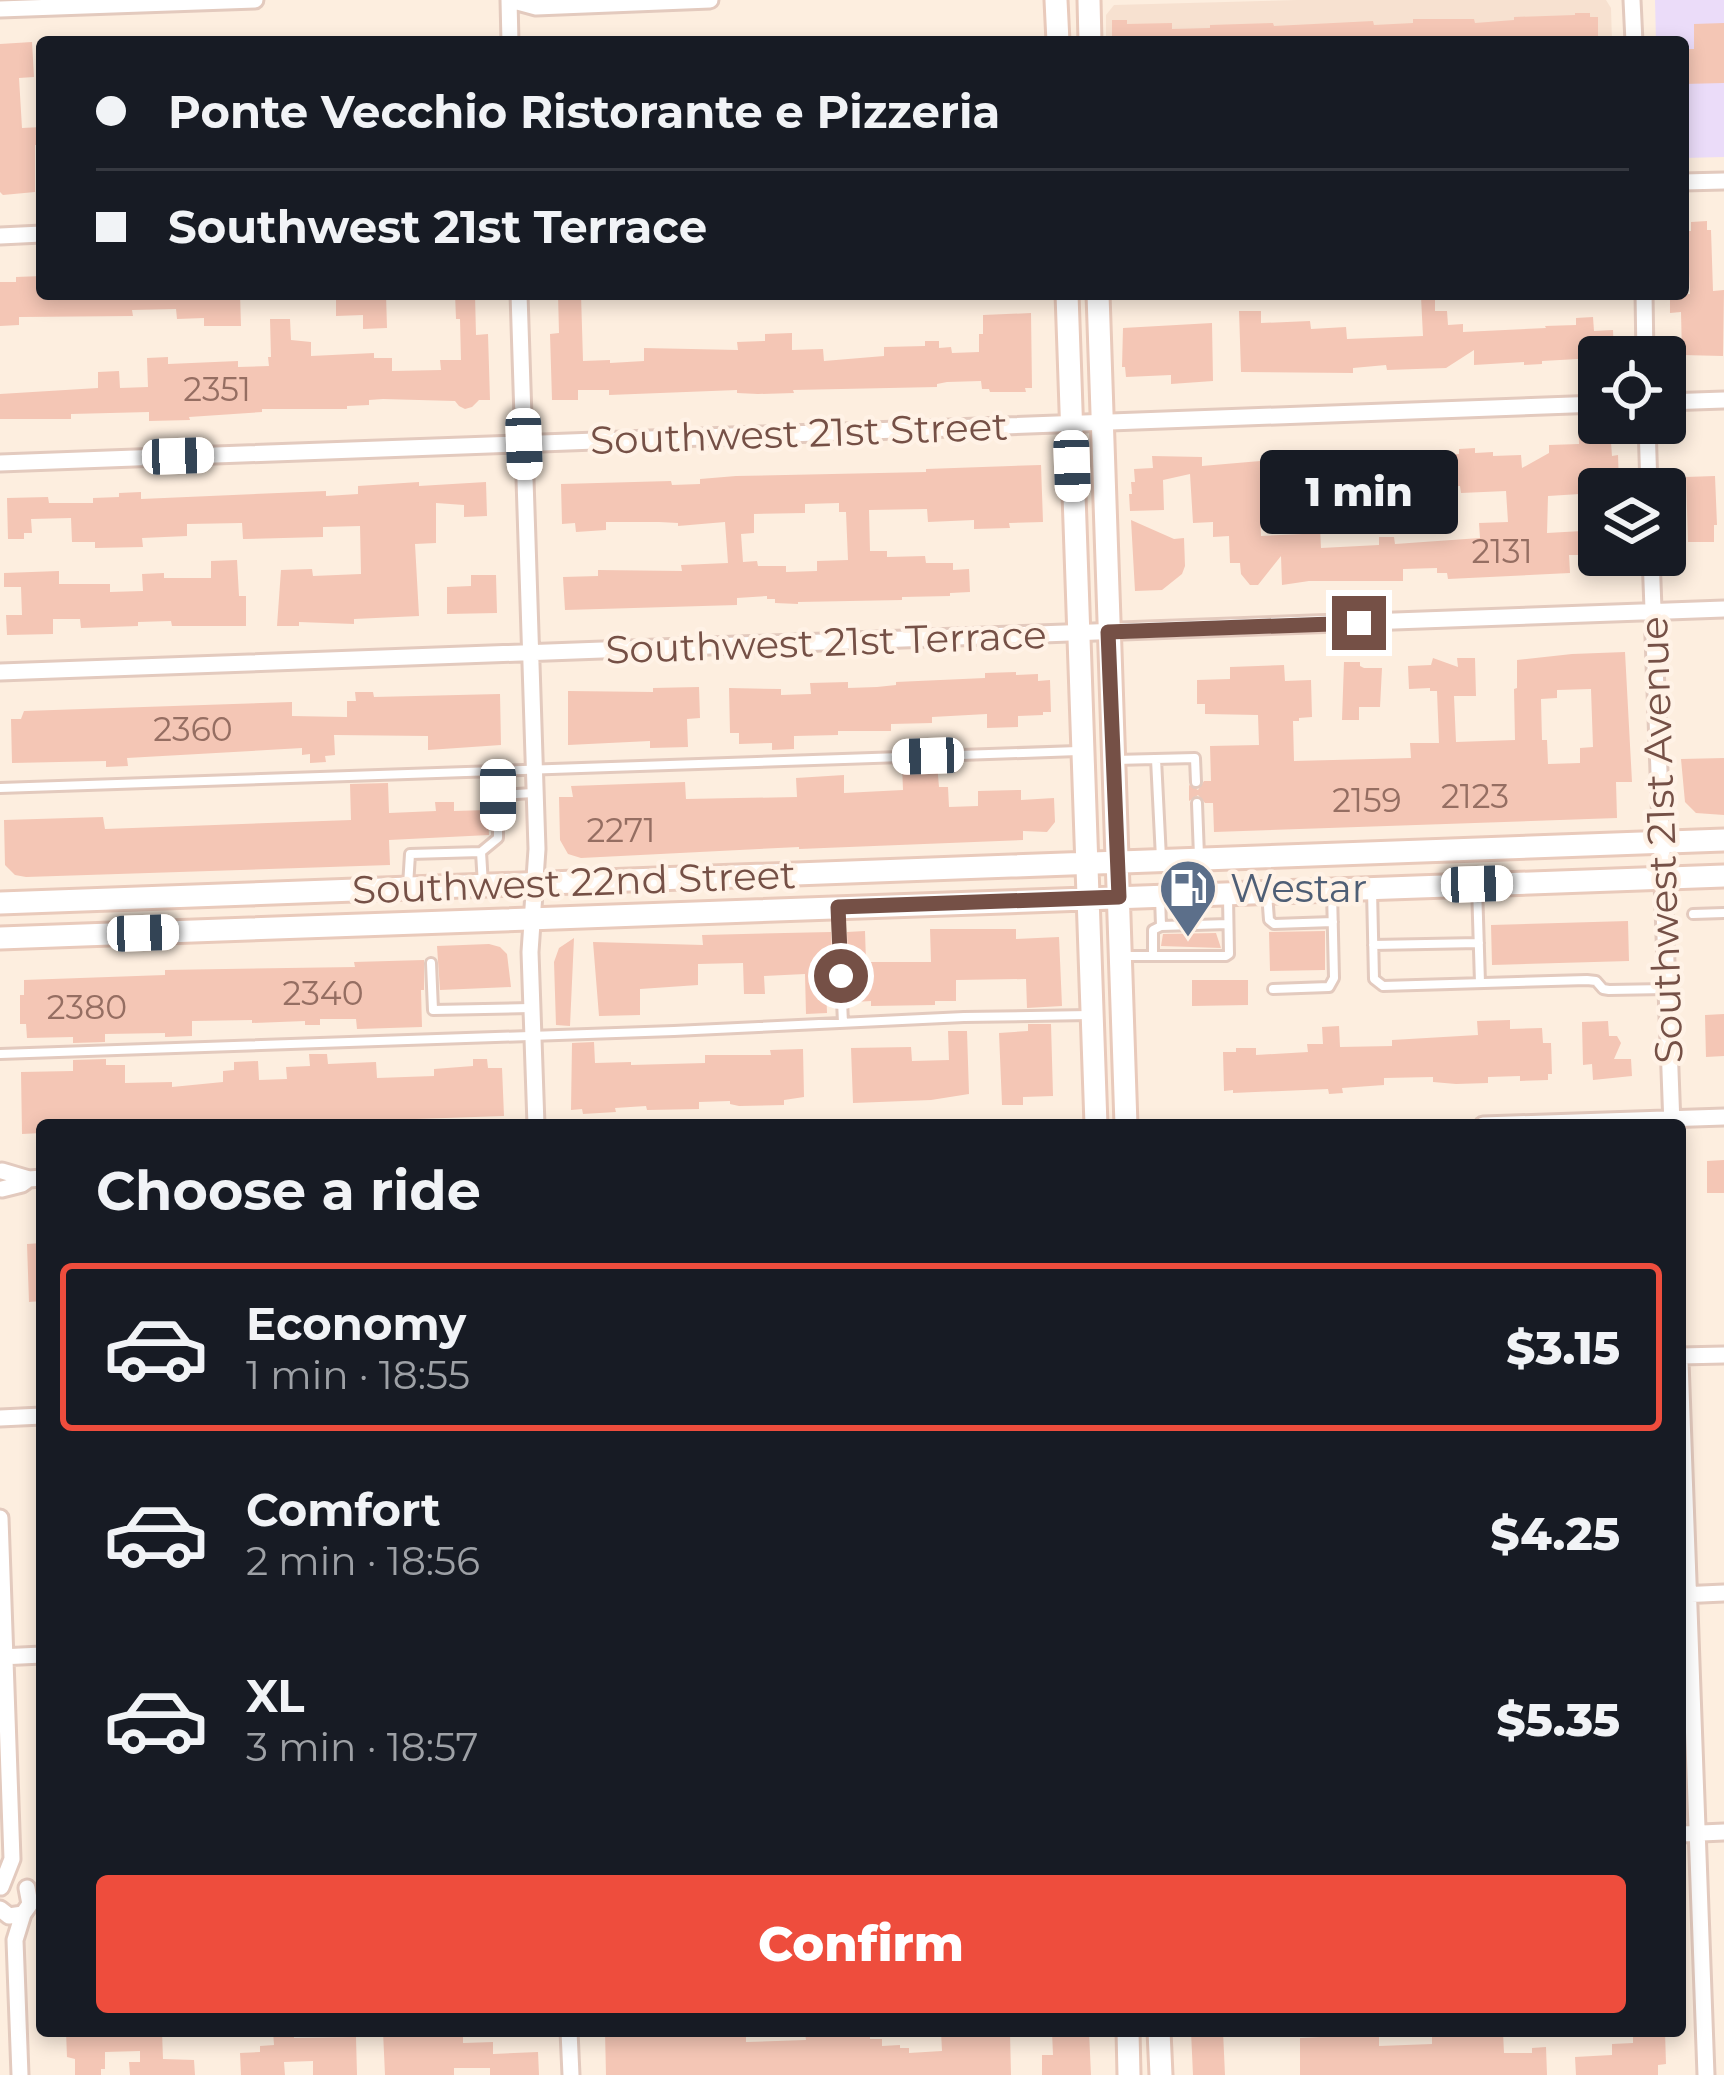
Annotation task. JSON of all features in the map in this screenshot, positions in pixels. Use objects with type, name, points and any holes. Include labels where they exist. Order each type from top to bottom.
[{"type":"main road","points":[[1057,0],[1058,36]]},
{"type":"main road","points":[[1088,0],[1090,36]]},
{"type":"main road","points":[[1067,300],[1096,1119]]},
{"type":"main road","points":[[1098,300],[1126,1119]]},
{"type":"main road","name":"Southwest 22nd Street","points":[[0,903],[1724,840]]},
{"type":"main road","name":"Southwest 22nd Street","points":[[0,938],[1724,876]]},
{"type":"main road","points":[[1128,2037],[1129,2075]]},
{"type":"main road","points":[[1159,2037],[1160,2075]]},
{"type":"street","points":[[0,9],[254,0]]},
{"type":"street","points":[[510,36],[509,0],[536,7],[710,0]]},
{"type":"street","points":[[1632,0],[1634,36]]},
{"type":"street","points":[[1689,182],[1724,181]]},
{"type":"street","points":[[0,236],[36,235]]},
{"type":"street","points":[[519,300],[535,793],[531,1008],[536,1119]]},
{"type":"street","points":[[1644,300],[1645,336]]},
{"type":"street","points":[[1686,401],[1724,400]]},
{"type":"street","name":"Southwest 21st Street","points":[[0,463],[1578,405]]},
{"type":"street","name":"Southwest 21st Avenue","points":[[1651,576],[1671,1119]]},
{"type":"street","name":"Southwest 21st Terrace","points":[[0,673],[1724,609]]},
{"type":"street","points":[[1686,1121],[1724,1117]]},
{"type":"street","points":[[1,1169],[36,1178]]},
{"type":"street","points":[[1,1169],[5,1181],[1,1190]]},
{"type":"street","points":[[1,1190],[36,1178]]},
{"type":"street","points":[[1686,1358],[1724,1355]]},
{"type":"street","points":[[0,1418],[36,1416]]},
{"type":"street","points":[[0,1518],[12,1859],[1,1888]]},
{"type":"street","points":[[1686,1595],[1724,1594]]},
{"type":"street","points":[[2,1657],[36,1655]]},
{"type":"street","points":[[1686,1690],[1689,1833],[1706,2075]]},
{"type":"street","points":[[1689,1833],[1724,1832]]},
{"type":"street","points":[[12,1859],[30,1888],[31,1899],[31,1909],[15,1940]]},
{"type":"street","points":[[1,1888],[11,1882],[30,1888]]},
{"type":"street","points":[[2,1911],[14,1916],[31,1909]]},
{"type":"street","points":[[2,1911],[15,1940],[20,2075]]},
{"type":"street","points":[[569,2037],[571,2075]]},
{"type":"lane","points":[[0,788],[1082,752]]},
{"type":"lane","points":[[1113,760],[1195,758],[1196,782]]},
{"type":"lane","points":[[1156,759],[1161,860]]},
{"type":"lane","points":[[408,888],[410,854],[481,852],[498,838],[498,795],[535,793]]},
{"type":"lane","points":[[1196,803],[1199,858]]},
{"type":"lane","points":[[481,852],[483,885]]},
{"type":"lane","points":[[1477,884],[1480,983]]},
{"type":"lane","points":[[1372,888],[1374,979],[1384,986],[1587,980],[1609,991],[1667,989]]},
{"type":"lane","points":[[1273,989],[1329,987],[1334,978],[1332,889]]},
{"type":"lane","points":[[1267,892],[1269,920],[1274,924],[1333,922]]},
{"type":"lane","points":[[1120,956],[1226,956],[1228,893]]},
{"type":"lane","points":[[1160,895],[1161,926]]},
{"type":"lane","points":[[838,907],[843,1023]]},
{"type":"lane","points":[[1693,914],[1724,913]]},
{"type":"lane","points":[[1153,956],[1153,930],[1161,926],[1228,924]]},
{"type":"lane","points":[[1373,945],[1479,943]]},
{"type":"lane","points":[[431,963],[433,1010],[531,1008]]},
{"type":"lane","points":[[0,1054],[1091,1015]]},
{"type":"shaded area","points":[[1606,0],[1611,8],[1612,36],[1106,36],[1106,15],[1114,5]]},
{"type":"shaded area","points":[[1655,0],[1724,0],[1724,157],[1689,158],[1689,36],[1656,36]]},
{"type":"building","points":[[1598,17],[1598,36],[1112,36],[1112,20],[1172,23],[1172,29],[1373,21],[1374,25],[1413,23],[1413,19],[1474,19],[1475,23]]},
{"type":"building","points":[[1724,23],[1724,83],[1689,84],[1694,24]]},
{"type":"building","points":[[32,42],[34,77],[19,78],[22,128],[36,127],[35,192],[0,192],[0,44]]},
{"type":"building","points":[[1707,221],[1707,230],[1711,230],[1713,291],[1724,290],[1723,356],[1686,355],[1681,312],[1670,313],[1670,300],[1689,300],[1691,222]]},
{"type":"building","points":[[36,276],[36,300],[240,300],[241,326],[204,326],[204,318],[177,319],[176,309],[132,310],[133,316],[19,317],[19,325],[0,326],[0,282],[16,282],[16,277]]},
{"type":"building","points":[[336,300],[386,300],[387,328],[363,329],[363,315],[336,316]]},
{"type":"building","points":[[455,300],[475,300],[476,335],[488,334],[490,400],[479,400],[465,409],[455,401],[383,399],[347,409],[262,409],[190,420],[149,421],[149,412],[0,419],[0,394],[98,388],[98,372],[119,371],[120,388],[148,387],[147,358],[168,357],[168,364],[238,361],[238,367],[269,366],[270,319],[290,319],[291,340],[311,342],[311,356],[374,353],[374,358],[392,358],[392,371],[441,370],[440,360],[461,360],[460,319],[456,319]]},
{"type":"building","points":[[558,300],[581,300],[583,361],[644,361],[644,348],[738,350],[737,342],[792,333],[792,350],[823,349],[824,361],[884,356],[884,347],[925,346],[925,341],[939,341],[939,348],[951,347],[952,353],[979,352],[983,315],[1031,313],[1032,388],[990,392],[982,389],[981,381],[758,394],[737,390],[609,395],[609,390],[578,390],[578,400],[552,400],[550,334],[559,333]]},
{"type":"building","points":[[1421,300],[1435,300],[1435,311],[1447,311],[1448,325],[1463,324],[1463,332],[1576,325],[1576,318],[1593,317],[1594,331],[1613,330],[1613,336],[1578,336],[1578,359],[1542,364],[1474,365],[1474,350],[1446,368],[1387,370],[1386,365],[1353,368],[1353,373],[1241,372],[1239,311],[1261,311],[1261,323],[1310,321],[1311,329],[1346,327],[1347,339],[1423,336]]},
{"type":"building","points":[[1212,323],[1213,381],[1171,384],[1171,375],[1126,377],[1123,328]]},
{"type":"building","points":[[1611,444],[1612,456],[1618,455],[1618,468],[1578,468],[1578,494],[1548,496],[1547,533],[1578,531],[1578,555],[1569,555],[1570,573],[1448,579],[1437,568],[1403,569],[1403,581],[1282,585],[1281,556],[1258,585],[1250,585],[1241,574],[1240,563],[1230,563],[1229,536],[1213,537],[1213,522],[1193,523],[1190,474],[1163,480],[1164,510],[1130,511],[1134,469],[1153,468],[1152,456],[1202,457],[1202,466],[1315,455],[1315,464],[1357,463],[1357,454],[1408,455],[1408,451],[1422,450],[1422,456],[1475,448],[1475,453],[1493,452],[1493,456],[1521,455],[1522,468],[1549,453],[1549,445]],"holes":[[[1460,486],[1461,493],[1506,491],[1508,522],[1479,523],[1480,538],[1395,544],[1394,537],[1379,537],[1379,545],[1321,548],[1319,506],[1344,505],[1344,496],[1395,498],[1394,489]],[[1301,505],[1303,534],[1261,536],[1260,506]]]},
{"type":"building","points":[[1041,465],[1043,522],[974,529],[974,520],[928,522],[927,509],[869,510],[870,551],[887,551],[887,557],[925,556],[926,563],[953,563],[953,570],[969,569],[970,592],[798,604],[775,603],[767,596],[737,598],[737,605],[565,610],[563,577],[598,576],[598,570],[682,571],[681,565],[728,563],[725,522],[678,526],[606,522],[606,530],[576,532],[575,523],[562,524],[561,484],[700,484],[700,479],[736,476]],"holes":[[[839,503],[839,512],[846,512],[848,560],[817,561],[817,571],[786,572],[786,566],[743,562],[741,534],[754,533],[754,514],[805,513],[805,504]]]},
{"type":"building","points":[[1715,476],[1714,542],[1688,542],[1686,477]]},
{"type":"building","points":[[419,482],[419,486],[486,482],[487,516],[464,517],[464,505],[436,503],[436,543],[415,544],[419,616],[277,626],[281,570],[312,569],[313,576],[361,574],[360,526],[323,527],[323,537],[243,539],[242,523],[187,524],[187,536],[142,538],[143,547],[95,548],[95,542],[72,542],[71,518],[31,519],[32,533],[24,533],[24,539],[8,539],[7,498],[93,503],[93,498],[141,492],[141,499],[326,491],[326,496],[358,494],[358,486]]},
{"type":"building","points":[[1131,520],[1174,539],[1184,538],[1182,574],[1162,590],[1135,591]]},
{"type":"building","points":[[237,560],[239,596],[246,596],[246,626],[172,626],[171,621],[81,628],[80,619],[53,619],[53,634],[7,635],[6,615],[22,615],[21,587],[4,587],[4,573],[59,571],[59,584],[110,584],[110,592],[143,591],[142,574],[211,578],[211,561]]},
{"type":"building","points":[[471,575],[496,575],[497,613],[447,614],[447,587],[471,586]]},
{"type":"building","points":[[1625,652],[1632,782],[1616,782],[1617,818],[1214,832],[1213,803],[1205,803],[1198,795],[1189,801],[1189,785],[1198,790],[1204,781],[1211,781],[1210,746],[1259,745],[1258,715],[1205,714],[1205,704],[1197,704],[1197,680],[1230,679],[1230,667],[1284,665],[1285,681],[1311,680],[1312,717],[1293,721],[1294,761],[1411,758],[1410,743],[1439,743],[1437,691],[1409,689],[1408,666],[1431,665],[1433,658],[1458,667],[1457,658],[1475,658],[1476,696],[1454,696],[1456,742],[1515,740],[1517,660]],"holes":[[[1591,689],[1593,747],[1580,748],[1580,763],[1548,764],[1541,699],[1557,698],[1557,690]]]},
{"type":"building","points":[[1344,662],[1382,668],[1380,707],[1359,707],[1359,720],[1342,720]]},
{"type":"building","points":[[1016,672],[1038,674],[1038,681],[1050,680],[1051,712],[1018,716],[1018,727],[987,728],[987,714],[932,717],[932,723],[891,724],[891,731],[794,736],[794,749],[772,750],[772,743],[739,744],[739,733],[730,733],[729,688],[811,694],[810,683],[877,687]]},
{"type":"building","points":[[699,687],[700,718],[687,719],[688,747],[650,748],[650,741],[568,745],[568,691]]},
{"type":"building","points":[[355,692],[373,692],[374,697],[500,694],[501,745],[428,750],[428,736],[334,735],[335,755],[325,756],[326,762],[310,763],[310,754],[302,755],[302,748],[127,758],[128,766],[106,767],[106,761],[12,763],[11,719],[21,719],[24,711],[292,702],[292,716],[347,717],[347,701],[356,701]]},
{"type":"building","points":[[1724,758],[1724,815],[1696,813],[1685,802],[1681,759]]},
{"type":"building","points":[[937,764],[939,787],[948,787],[949,807],[978,806],[978,791],[1021,790],[1021,800],[1054,798],[1055,822],[1047,832],[1023,831],[1023,840],[581,858],[568,854],[560,840],[559,797],[573,797],[571,786],[685,782],[686,799],[797,797],[796,778],[844,775],[844,793],[903,790],[902,765]]},
{"type":"building","points":[[388,783],[389,813],[436,811],[435,802],[454,802],[454,811],[488,810],[489,835],[389,840],[390,865],[26,877],[15,875],[5,865],[4,820],[103,817],[105,829],[351,820],[350,784]]},
{"type":"building","points":[[1628,921],[1629,961],[1492,965],[1491,925]]},
{"type":"building","points":[[930,929],[1016,929],[1016,939],[1059,937],[1062,1006],[1027,1008],[1026,979],[956,980],[956,1001],[935,1001],[935,1005],[854,1002],[847,932],[865,931],[866,962],[931,962]]},
{"type":"building","points":[[1325,931],[1325,970],[1270,971],[1269,932]]},
{"type":"building","points":[[831,932],[833,983],[826,983],[827,1013],[806,1014],[805,974],[764,976],[765,994],[744,994],[743,963],[698,964],[698,985],[640,989],[640,1015],[599,1016],[593,942],[703,945],[702,935]]},
{"type":"building","name":"Westar","points":[[1216,933],[1221,948],[1161,946],[1163,934]]},
{"type":"building","points":[[574,938],[570,1026],[556,1025],[554,962],[559,948]]},
{"type":"building","points":[[489,944],[507,954],[511,987],[440,990],[437,946]]},
{"type":"building","points":[[424,960],[422,1027],[357,1029],[356,1019],[320,1019],[320,1025],[192,1021],[192,1036],[105,1034],[105,1042],[73,1043],[73,1037],[27,1038],[26,1024],[20,1024],[24,980]]},
{"type":"building","points":[[1192,980],[1248,980],[1248,1005],[1192,1006]]},
{"type":"building","points":[[1724,1014],[1724,1056],[1706,1057],[1705,1015]]},
{"type":"building","points":[[1510,1020],[1510,1029],[1542,1028],[1543,1043],[1551,1043],[1548,1080],[1488,1077],[1488,1083],[1456,1084],[1433,1082],[1433,1077],[1384,1078],[1384,1085],[1342,1088],[1343,1093],[1329,1094],[1328,1089],[1224,1091],[1223,1052],[1236,1052],[1236,1048],[1256,1048],[1256,1055],[1308,1052],[1307,1044],[1323,1044],[1322,1027],[1339,1026],[1340,1047],[1392,1046],[1392,1040],[1478,1035],[1477,1021]]},
{"type":"building","points":[[1608,1021],[1609,1036],[1617,1036],[1621,1043],[1614,1059],[1631,1059],[1632,1076],[1593,1080],[1592,1064],[1583,1065],[1582,1022]]},
{"type":"building","points":[[1028,1024],[1051,1024],[1053,1096],[1023,1097],[1023,1105],[1002,1105],[999,1033],[1028,1031]]},
{"type":"building","points":[[948,1031],[967,1031],[969,1094],[853,1103],[851,1048],[911,1047],[912,1061],[949,1060]]},
{"type":"building","points":[[594,1042],[595,1063],[631,1065],[705,1063],[705,1055],[771,1055],[770,1050],[803,1049],[804,1097],[784,1100],[784,1105],[699,1102],[699,1109],[647,1110],[646,1106],[583,1114],[582,1109],[571,1110],[572,1043]]},
{"type":"building","points":[[309,1054],[327,1054],[328,1064],[376,1062],[377,1078],[434,1076],[434,1069],[473,1066],[473,1059],[487,1059],[488,1068],[502,1068],[504,1116],[36,1119],[36,1133],[22,1134],[21,1072],[73,1071],[73,1060],[106,1059],[106,1065],[125,1065],[125,1083],[172,1082],[172,1087],[223,1082],[223,1071],[234,1070],[234,1062],[258,1061],[259,1080],[287,1079],[286,1067],[310,1066]]},
{"type":"building","points":[[1724,1160],[1724,1193],[1707,1193],[1707,1161]]},
{"type":"building","points":[[36,1243],[36,1301],[29,1302],[27,1244]]},
{"type":"building","points":[[66,2037],[162,2037],[163,2059],[194,2060],[195,2075],[130,2075],[129,2062],[140,2062],[140,2051],[105,2052],[101,2075],[75,2075],[75,2059],[67,2057]]},
{"type":"building","points":[[273,2037],[356,2037],[357,2075],[313,2075],[313,2061],[284,2062],[285,2075],[241,2075],[240,2053],[260,2052],[260,2046],[274,2045]]},
{"type":"building","points":[[383,2037],[463,2037],[463,2043],[493,2042],[493,2054],[538,2052],[539,2075],[490,2075],[490,2068],[454,2068],[454,2075],[385,2075]]},
{"type":"building","points":[[605,2037],[746,2037],[746,2042],[870,2037],[882,2039],[882,2046],[909,2048],[909,2053],[942,2051],[941,2037],[1010,2037],[1011,2075],[606,2075]]},
{"type":"building","points":[[1052,2037],[1089,2037],[1091,2075],[1042,2075],[1042,2055],[1053,2055]]},
{"type":"building","points":[[1191,2037],[1223,2037],[1225,2075],[1193,2075]]},
{"type":"building","points":[[1379,2037],[1379,2046],[1432,2044],[1432,2037],[1503,2037],[1504,2053],[1532,2053],[1532,2048],[1546,2047],[1547,2075],[1300,2075],[1300,2038]]},
{"type":"building","points":[[1633,2037],[1665,2037],[1666,2064],[1658,2065],[1658,2075],[1576,2075],[1575,2057],[1612,2055],[1612,2044],[1633,2043]]},
{"type":"place","name":"Westar","points":[[1188,939]]},
{"type":"route","points":[[841,976],[838,907],[1119,897],[1108,632],[1359,623]]}]
